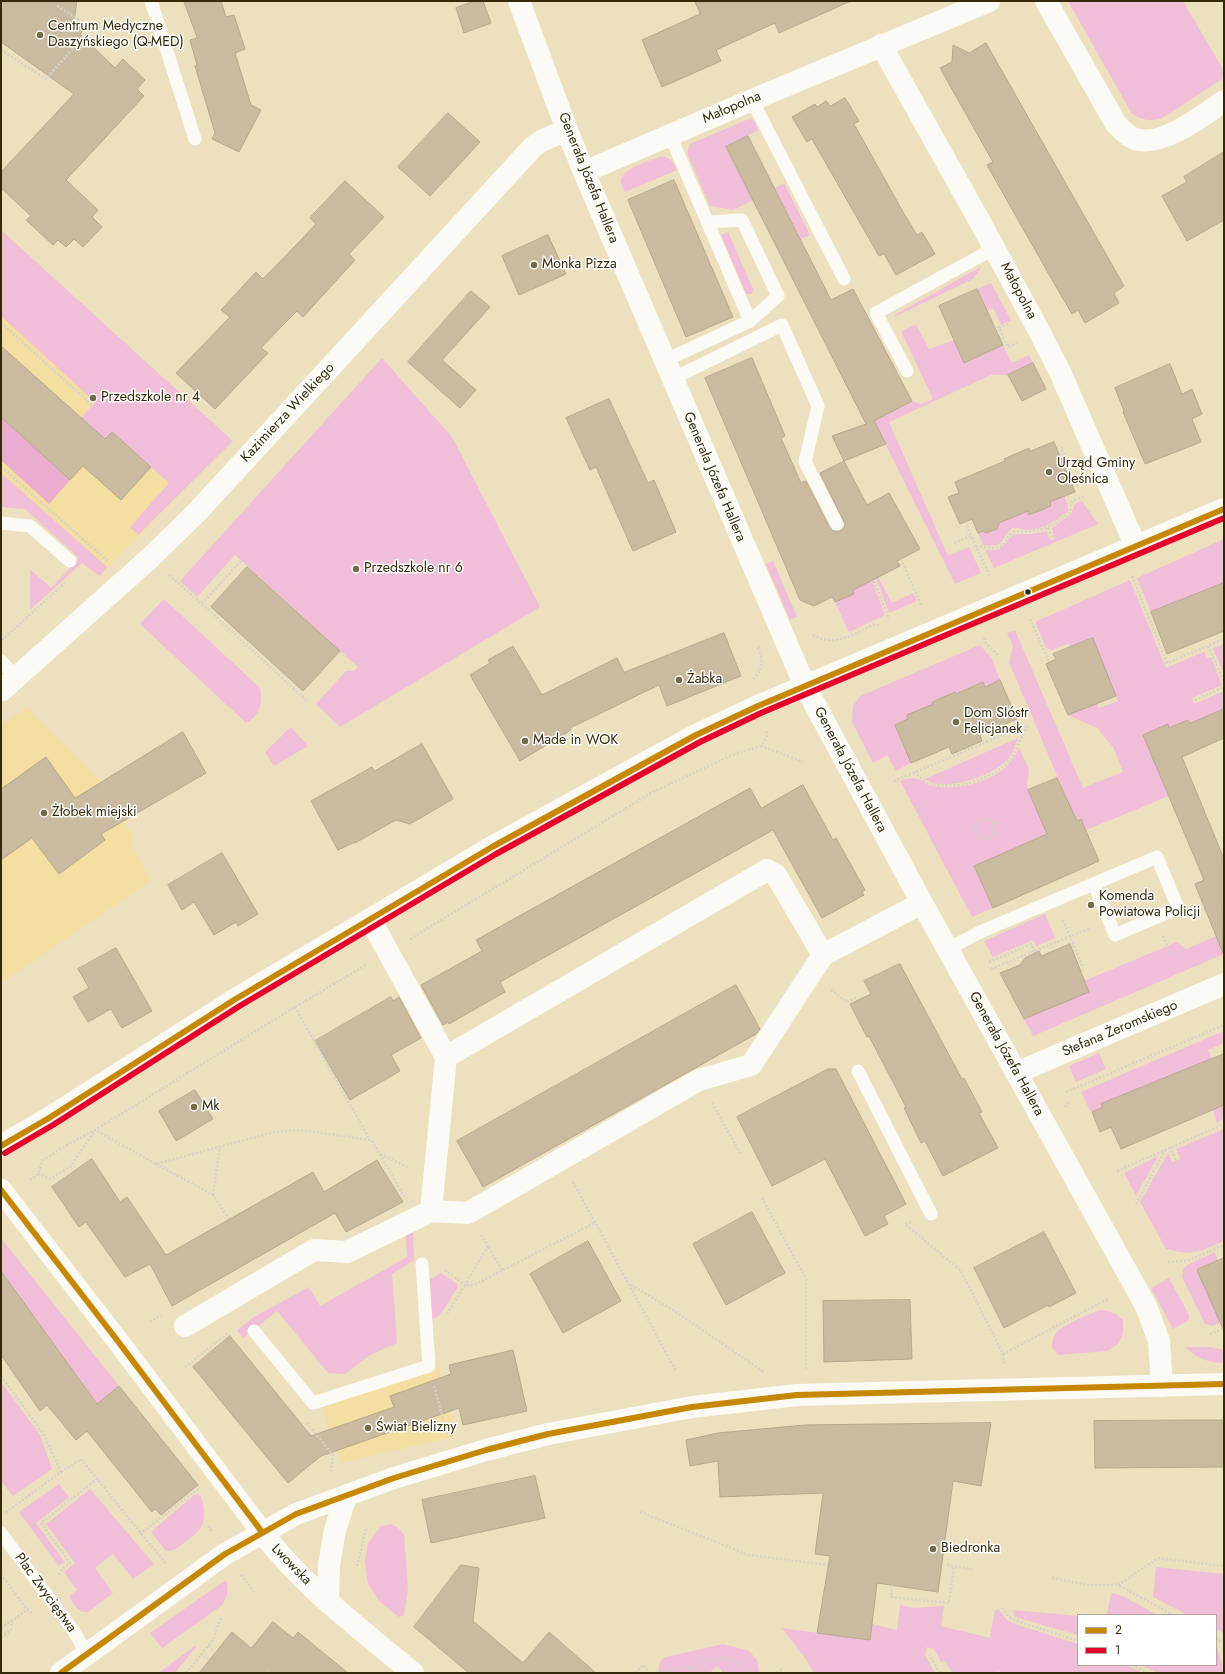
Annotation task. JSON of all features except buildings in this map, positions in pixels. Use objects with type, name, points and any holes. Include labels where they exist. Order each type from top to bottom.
[{"type":"street","name":"Generała Józefa Hallera","points":[[519,1],[584,172],[805,686],[922,903],[1146,1306],[1159,1340],[1162,1386]]},
{"type":"street","name":"Małopolna","points":[[584,172],[881,45],[956,7],[990,1]]},
{"type":"street","points":[[1046,1],[1116,124],[1124,132],[1136,139],[1152,141],[1169,136],[1224,101]]},
{"type":"street","name":"Małopolna","points":[[881,45],[995,248],[1038,329],[1076,409],[1136,547]]},
{"type":"street","name":"Kazimierza Wielkiego","points":[[8,684],[151,557],[197,512],[532,148],[542,141],[567,130]]},
{"type":"street","points":[[1,1146],[49,1118],[234,1000],[370,919],[492,848],[696,736],[758,706],[1224,509]]},
{"type":"street","points":[[446,1057],[767,870],[776,875],[823,955]]},
{"type":"street","points":[[185,1326],[314,1250],[348,1252],[431,1212],[468,1213],[700,1080],[751,1065],[823,955],[922,903]]},
{"type":"street","points":[[370,919],[446,1057],[431,1212]]},
{"type":"street","name":"Stefana Żeromskiego","points":[[1016,1073],[1224,984]]},
{"type":"street","name":"Lwowska","points":[[1,1190],[281,1556],[300,1576],[328,1601],[414,1673]]},
{"type":"street","points":[[61,1673],[225,1554],[296,1514],[394,1478],[486,1450],[548,1434],[692,1406],[796,1395],[1224,1384]]},
{"type":"street","points":[[328,1601],[330,1565],[335,1530],[346,1496]]},
{"type":"lane","points":[[152,1],[195,138]]},
{"type":"lane","points":[[752,100],[844,279]]},
{"type":"lane","points":[[670,135],[750,321]]},
{"type":"lane","points":[[668,370],[750,321],[778,296],[742,220],[708,222]]},
{"type":"lane","points":[[907,371],[876,313],[995,248]]},
{"type":"lane","points":[[668,370],[782,325],[818,406],[805,462],[837,524]]},
{"type":"lane","points":[[1,523],[30,526],[70,561]]},
{"type":"lane","points":[[1,661],[8,684]]},
{"type":"lane","points":[[948,948],[980,932],[1157,857],[1178,908],[1116,935],[1094,884]]},
{"type":"lane","points":[[858,1071],[930,1214]]},
{"type":"lane","points":[[254,1331],[313,1403],[428,1366],[422,1264]]},
{"type":"lane","name":"Plac Zwycięstwa","points":[[1,1533],[73,1630],[87,1654]]},
{"type":"path","points":[[1,50],[46,79],[91,28],[56,5]]},
{"type":"path","points":[[1,323],[92,406]]},
{"type":"path","points":[[998,326],[1008,347],[1019,342]]},
{"type":"path","points":[[1,467],[111,564]]},
{"type":"path","points":[[976,546],[998,548],[1004,544],[1013,532],[1026,532],[1048,528],[1070,512],[1072,501],[1085,496]]},
{"type":"path","points":[[965,522],[990,576]]},
{"type":"path","points":[[1048,528],[1052,538]]},
{"type":"path","points":[[954,543],[971,536]]},
{"type":"path","points":[[151,557],[308,702]]},
{"type":"path","points":[[901,559],[921,605]]},
{"type":"path","points":[[202,604],[240,561]]},
{"type":"path","points":[[1131,575],[1167,663],[1224,639]]},
{"type":"path","points":[[874,581],[889,618]]},
{"type":"path","points":[[1,641],[66,582]]},
{"type":"path","points":[[1030,618],[1049,662]]},
{"type":"path","points":[[809,632],[813,636],[824,641],[835,642],[875,624]]},
{"type":"path","points":[[984,638],[986,643],[998,655]]},
{"type":"path","points":[[1208,646],[1224,682]]},
{"type":"path","points":[[751,680],[755,678],[760,669],[762,657],[758,647]]},
{"type":"path","points":[[1195,700],[1224,687]]},
{"type":"path","points":[[894,780],[1028,725],[1011,759],[995,773],[983,778],[962,785],[938,785],[928,784],[914,772]]},
{"type":"path","points":[[761,746],[803,762]]},
{"type":"path","points":[[985,819],[991,822],[994,830],[992,836],[984,839],[978,836],[975,827],[979,821],[985,819]]},
{"type":"path","points":[[1055,900],[1082,965],[1079,966]]},
{"type":"path","points":[[991,969],[1110,920]]},
{"type":"path","points":[[989,962],[1031,944],[1034,952]]},
{"type":"path","points":[[830,989],[847,1002],[855,998],[856,1000]]},
{"type":"path","points":[[295,1007],[370,1140],[380,1154],[434,1181]]},
{"type":"path","points":[[1066,1092],[1224,1025]]},
{"type":"path","points":[[700,1080],[741,1155]]},
{"type":"path","points":[[1117,1171],[1224,1124]]},
{"type":"path","points":[[38,1174],[50,1179],[71,1166],[95,1130],[213,1194],[229,1220]]},
{"type":"path","points":[[156,1164],[274,1132],[300,1130],[370,1140]]},
{"type":"path","points":[[213,1194],[220,1147]]},
{"type":"path","points":[[1170,1147],[1176,1161]]},
{"type":"path","points":[[1136,1204],[1165,1149]]},
{"type":"path","points":[[561,1159],[631,1285],[635,1296],[676,1371]]},
{"type":"path","points":[[762,1198],[806,1279],[806,1372]]},
{"type":"path","points":[[465,1285],[474,1285],[596,1222]]},
{"type":"path","points":[[905,1224],[961,1271],[1003,1354],[1004,1364]]},
{"type":"path","points":[[1168,1262],[1187,1261],[1224,1245]]},
{"type":"path","points":[[427,1346],[488,1246],[503,1271]]},
{"type":"path","points":[[631,1285],[673,1310],[749,1360],[765,1373]]},
{"type":"path","points":[[1003,1354],[1108,1299]]},
{"type":"path","points":[[1210,1334],[1224,1328]]},
{"type":"path","points":[[185,1367],[230,1331],[234,1335]]},
{"type":"path","points":[[428,1366],[447,1433]]},
{"type":"path","points":[[1,1376],[44,1435],[61,1472]]},
{"type":"path","points":[[304,1420],[333,1455],[331,1471]]},
{"type":"path","points":[[1,1515],[61,1472],[82,1459],[140,1534],[166,1564]]},
{"type":"path","points":[[1,1628],[48,1595],[62,1569],[70,1563],[41,1523],[97,1479]]},
{"type":"path","points":[[140,1534],[202,1486]]},
{"type":"path","points":[[640,1512],[749,1555],[828,1565]]},
{"type":"path","points":[[357,1566],[366,1528]]},
{"type":"path","points":[[1118,1585],[1158,1558],[1224,1566]]},
{"type":"path","points":[[946,1565],[972,1569]]},
{"type":"path","points":[[892,1585],[891,1597],[949,1603],[954,1566]]},
{"type":"path","points":[[1052,1578],[1088,1585],[1118,1585],[1170,1614]]},
{"type":"path","points":[[1002,1608],[1009,1617],[1077,1641]]},
{"type":"path","points":[[186,1673],[213,1640],[221,1617]]},
{"type":"path","points":[[1,1637],[11,1630],[12,1621]]},
{"type":"path","points":[[208,1646],[215,1653]]},
{"type":"path","points":[[201,1654],[209,1660]]},
{"type":"path","points":[[929,1654],[940,1673]]},
{"type":"path","points":[[656,1673],[682,1667],[693,1669],[702,1661],[726,1658],[734,1661],[752,1673]]},
{"type":"path","points":[[636,1673],[644,1665],[650,1673]]},
{"type":"path","points":[[1134,1666],[1148,1673]]},
{"type":"path","points":[[777,1673],[784,1668]]},
{"type":"shaded area","points":[[1068,1],[1183,1],[1224,71],[1224,78],[1162,118],[1150,120],[1136,116],[1132,114]]},
{"type":"shaded area","points":[[751,118],[758,130],[726,148],[753,200],[733,210],[710,206],[687,153],[690,144]]},
{"type":"shaded area","points":[[662,156],[672,161],[677,170],[625,192],[621,183],[625,173],[630,169]]},
{"type":"shaded area","points":[[784,183],[810,235],[801,239],[775,188]]},
{"type":"shaded area","name":"Przedszkole nr 4","points":[[1,230],[233,441],[103,572],[1,482]]},
{"type":"shaded area","points":[[1,230],[233,441],[138,535],[130,527],[169,483],[112,432],[105,439],[81,418],[95,402],[1,316]]},
{"type":"shaded area","points":[[728,232],[753,289],[752,294],[746,294],[721,235]]},
{"type":"shaded area","points":[[982,266],[973,279],[894,317],[895,315]]},
{"type":"shaded area","points":[[991,283],[1011,320],[1001,325],[993,308],[987,311],[977,289]]},
{"type":"shaded area","points":[[916,324],[929,349],[954,340],[965,363],[1003,345],[1012,363],[1029,355],[1033,363],[1008,375],[991,375],[889,422],[948,556],[969,547],[981,573],[955,584],[874,421],[912,401],[921,404],[933,399],[901,331]]},
{"type":"shaded area","name":"Przedszkole nr 6","points":[[382,358],[452,437],[540,607],[340,727],[316,704],[346,671],[354,671],[358,667],[235,555],[197,597],[180,581]]},
{"type":"shaded area","points":[[1,417],[70,480],[49,504],[1,460]]},
{"type":"shaded area","points":[[1,473],[107,567],[100,576],[82,563],[30,610],[30,569],[51,588],[79,558],[25,509],[1,507]]},
{"type":"shaded area","points":[[1064,496],[1068,506],[1068,511],[1055,521],[1035,529],[1028,530],[1013,528],[1008,532],[1000,544],[991,546],[983,545],[978,533],[983,531],[986,533],[997,529],[999,523],[1028,511],[1029,514],[1051,506],[1050,503]]},
{"type":"shaded area","points":[[1082,501],[1098,524],[994,568],[985,550],[999,549],[1014,534],[1031,534],[1047,531],[1050,540],[1054,539],[1052,528],[1071,514],[1075,504]]},
{"type":"shaded area","points":[[1224,539],[1224,583],[1151,612],[1137,578]]},
{"type":"shaded area","points":[[773,561],[797,617],[790,620],[766,564]]},
{"type":"shaded area","points":[[878,577],[892,603],[913,593],[917,601],[889,613],[876,578]]},
{"type":"shaded area","points":[[872,580],[885,615],[849,632],[835,602],[854,594],[852,588]]},
{"type":"shaded area","points":[[1130,580],[1166,668],[1204,652],[1207,658],[1211,657],[1222,685],[1192,698],[1194,704],[1224,691],[1224,709],[1190,723],[1188,720],[1169,728],[1167,725],[1143,735],[1169,796],[1086,830],[1080,819],[974,866],[993,908],[972,917],[900,781],[916,778],[929,785],[942,787],[964,786],[975,783],[996,774],[1004,768],[1019,748],[1029,770],[1027,786],[1036,809],[1066,797],[1009,662],[1013,646],[1007,633],[1015,630],[1083,788],[1123,772],[1113,747],[1097,728],[1068,715],[1097,703],[1099,708],[1118,701],[1093,638],[1071,647],[1069,643],[1052,650],[1046,648],[1035,622]]},
{"type":"shaded area","points":[[164,599],[259,687],[261,692],[260,708],[251,720],[246,723],[140,624]]},
{"type":"shaded area","points":[[1224,644],[1224,675],[1213,648]]},
{"type":"shaded area","points":[[980,645],[992,659],[1000,680],[985,687],[983,682],[956,694],[955,692],[932,701],[933,704],[907,715],[908,719],[895,725],[911,763],[896,771],[887,755],[873,763],[852,722],[853,706],[860,696]]},
{"type":"shaded area","points":[[26,707],[100,780],[133,837],[130,841],[151,881],[1,983],[1,726]]},
{"type":"shaded area","points":[[291,727],[308,746],[274,766],[265,752]]},
{"type":"shaded area","points":[[1018,738],[1009,758],[1002,765],[981,776],[956,783],[944,784],[933,783],[925,779]]},
{"type":"shaded area","points":[[1045,914],[1055,938],[1036,946],[1033,940],[993,957],[984,941]]},
{"type":"shaded area","points":[[1224,933],[1224,954],[1033,1036],[1022,1015],[1084,981],[1177,942],[1186,949]]},
{"type":"shaded area","points":[[1224,1031],[1224,1043],[1208,1050],[1212,1059],[1102,1104],[1103,1107],[1092,1112],[1090,1111],[1081,1092]]},
{"type":"shaded area","points":[[1099,1053],[1106,1069],[1076,1082],[1069,1066]]},
{"type":"shaded area","points":[[1224,1105],[1224,1118],[1217,1123],[1213,1110]]},
{"type":"shaded area","points":[[1224,1129],[1224,1241],[1196,1252],[1183,1252],[1166,1249],[1140,1202],[1168,1153],[1172,1162],[1180,1159],[1176,1149]]},
{"type":"shaded area","points":[[1158,1156],[1136,1196],[1124,1173]]},
{"type":"shaded area","points":[[413,1229],[414,1260],[392,1274],[397,1343],[370,1355],[345,1374],[328,1373],[277,1311],[243,1338],[237,1330],[254,1317],[309,1287],[320,1306],[407,1257],[405,1233]]},
{"type":"shaded area","points":[[1,1238],[119,1386],[97,1404],[1,1271]]},
{"type":"shaded area","points":[[1215,1252],[1218,1261],[1197,1270],[1224,1321],[1213,1326],[1205,1324],[1182,1277],[1183,1270],[1187,1265]]},
{"type":"shaded area","points":[[441,1273],[457,1284],[458,1287],[440,1315],[432,1319],[430,1279]]},
{"type":"shaded area","points":[[1169,1278],[1189,1315],[1189,1320],[1173,1329],[1151,1288]]},
{"type":"shaded area","points":[[1103,1310],[1116,1314],[1123,1320],[1123,1333],[1118,1344],[1107,1351],[1058,1355],[1052,1347],[1053,1339],[1057,1332],[1066,1325],[1092,1313]]},
{"type":"shaded area","points":[[1185,1347],[1209,1347],[1224,1350],[1224,1363],[1203,1359]]},
{"type":"shaded area","points":[[439,1366],[456,1436],[341,1463],[322,1408]]},
{"type":"shaded area","points":[[1,1382],[40,1435],[52,1469],[13,1496],[1,1481]]},
{"type":"shaded area","points":[[59,1484],[69,1497],[36,1523],[65,1562],[59,1566],[19,1512]]},
{"type":"shaded area","points":[[90,1489],[154,1564],[133,1579],[113,1554],[95,1568],[113,1593],[88,1612],[84,1612],[76,1607],[69,1596],[77,1590],[64,1572],[75,1563],[46,1524]]},
{"type":"shaded area","points":[[195,1494],[199,1494],[204,1506],[204,1519],[200,1529],[179,1547],[166,1551],[151,1532]]},
{"type":"shaded area","points":[[391,1524],[397,1527],[404,1534],[408,1588],[404,1615],[399,1617],[380,1602],[368,1584],[365,1561],[368,1543],[381,1526]]},
{"type":"shaded area","points":[[1156,1567],[1224,1574],[1224,1633],[1217,1630],[1217,1614],[1186,1614],[1153,1597]]},
{"type":"shaded area","points":[[226,1580],[227,1593],[221,1606],[162,1648],[150,1633]]},
{"type":"shaded area","points":[[1111,1593],[1123,1596],[1155,1614],[1107,1614]]},
{"type":"shaded area","points":[[900,1605],[914,1608],[944,1606],[941,1626],[990,1638],[995,1610],[999,1610],[1009,1622],[1077,1644],[1077,1666],[1128,1666],[1143,1673],[1004,1673],[998,1671],[997,1673],[952,1673],[945,1661],[941,1662],[934,1649],[927,1647],[925,1655],[935,1673],[814,1673],[805,1658],[782,1628],[870,1640],[872,1624],[897,1630]]},
{"type":"shaded area","points":[[1013,1610],[1077,1616],[1077,1635],[1015,1617]]},
{"type":"shaded area","points":[[723,1644],[749,1651],[757,1660],[759,1673],[723,1673],[718,1666],[709,1673],[659,1673],[660,1664],[666,1657]]},
{"type":"shaded area","points":[[195,1646],[196,1647],[175,1673],[158,1673]]},
{"type":"shaded area","points":[[1217,1648],[1224,1673],[1158,1673],[1142,1666],[1217,1666]]},
{"type":"transit line","name":"2","points":[[1,1146],[49,1118],[234,1000],[492,847],[696,735],[758,706],[1224,509]]},
{"type":"transit line","name":"1","points":[[5,1153],[53,1125],[238,1007],[496,854],[700,742],[761,713],[1224,518]]},
{"type":"transit line","name":"2","points":[[1,1190],[117,1340],[262,1532]]},
{"type":"transit line","name":"2","points":[[61,1673],[225,1554],[296,1514],[394,1478],[486,1450],[548,1434],[692,1407],[797,1395],[1224,1384]]},
{"type":"place","name":"Centrum Medyczne Daszyńskiego (Q-MED)","points":[[40,35]]},
{"type":"place","name":"Monka Pizza","points":[[534,265]]},
{"type":"place","name":"Przedszkole nr 4","points":[[93,398]]},
{"type":"place","name":"Urząd Gminy Oleśnica","points":[[1049,472]]},
{"type":"place","name":"Przedszkole nr 6","points":[[356,569]]},
{"type":"place","name":"Żabka","points":[[679,680]]},
{"type":"place","name":"Dom SIóstr Felicjanek","points":[[956,722]]},
{"type":"place","name":"Made in WOK","points":[[525,741]]},
{"type":"place","name":"Żłobek miejski","points":[[44,813]]},
{"type":"place","name":"Komenda Powiatowa Policji","points":[[1091,905]]},
{"type":"place","name":"Mk","points":[[194,1107]]},
{"type":"place","name":"Świat Bielizny","points":[[368,1428]]},
{"type":"place","name":"Biedronka","points":[[933,1549]]}]
